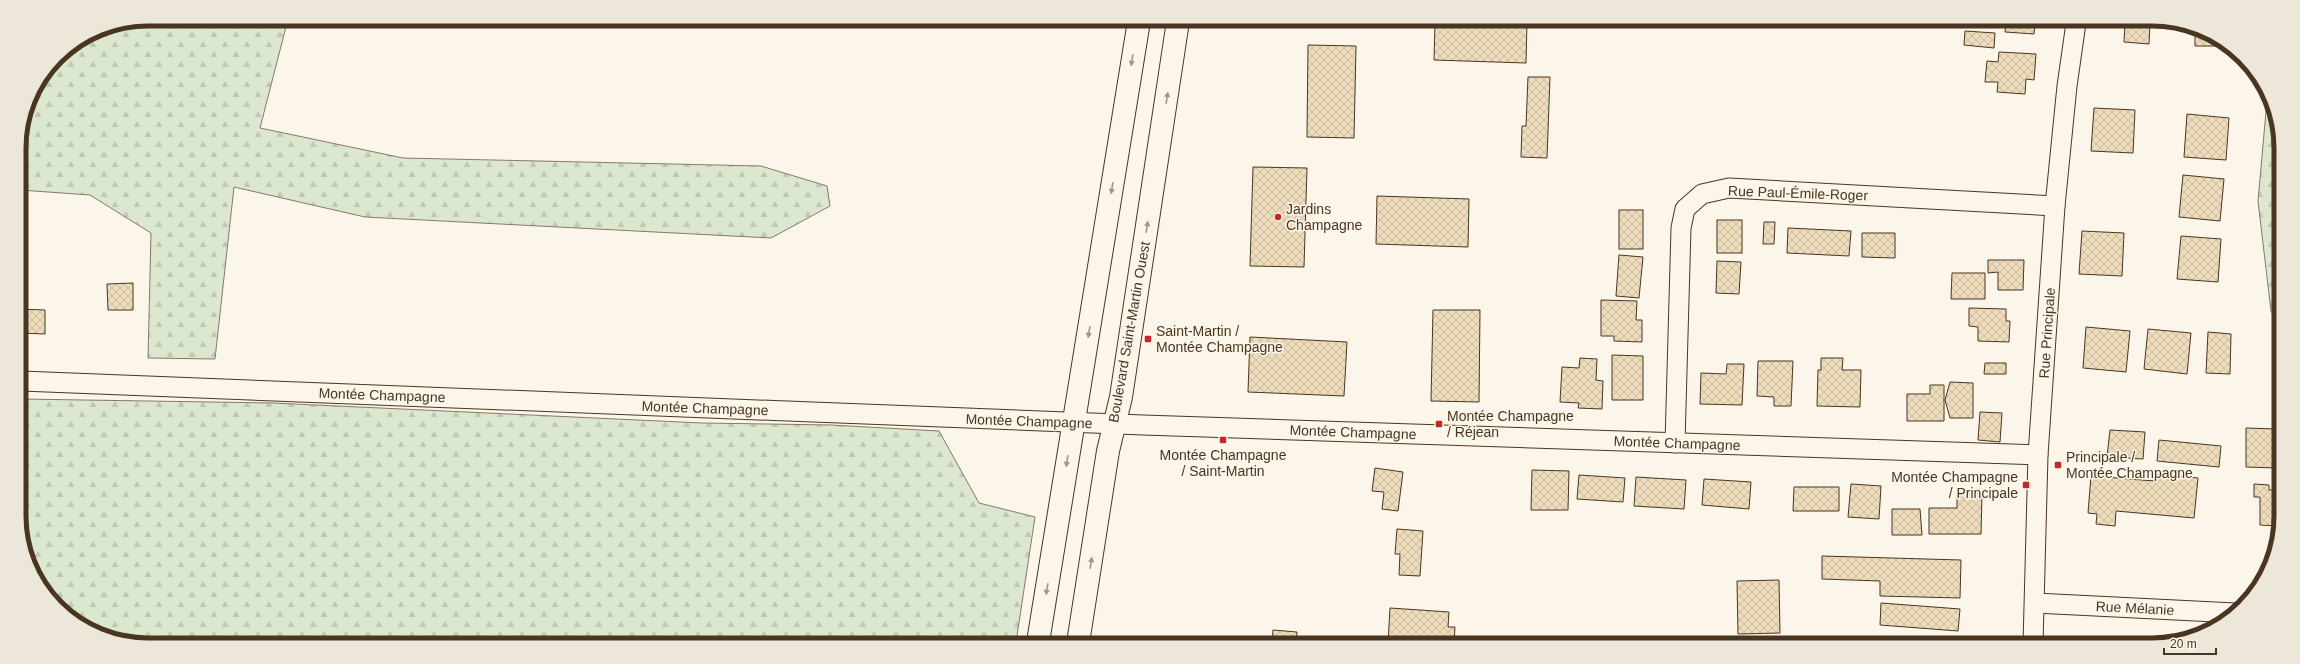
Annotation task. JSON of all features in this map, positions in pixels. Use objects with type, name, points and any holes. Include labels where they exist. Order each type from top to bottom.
[{"type":"main road","points":[[1039,638],[1138,26]]},
{"type":"main road","name":"Boulevard Saint-Martin Ouest","points":[[1079,638],[1114,424],[1121,397],[1178,26]]},
{"type":"street","name":"Rue Principale","points":[[2033,638],[2038,455],[2055,206],[2067,86],[2076,26]]},
{"type":"street","name":"Rue Paul-Émile-Roger","points":[[1675,443],[1681,228],[1685,209],[1702,194],[1729,188],[2055,206]]},
{"type":"street","name":"Montée Champagne","points":[[26,381],[1114,424],[2038,455]]},
{"type":"street","name":"Rue Mélanie","points":[[2035,603],[2227,613]]},
{"type":"green space","points":[[140,26],[286,26],[260,128],[403,158],[761,166],[827,186],[830,206],[771,238],[365,217],[234,187],[215,359],[148,358],[151,233],[90,195],[26,190],[26,140],[30,117],[42,87],[51,74],[68,56],[87,42],[109,32],[125,28]]},
{"type":"green space","points":[[2266,106],[2272,125],[2274,148],[2274,317],[2271,311],[2258,201]]},
{"type":"green space","points":[[26,399],[273,403],[702,423],[831,425],[939,431],[979,503],[1035,517],[1017,638],[132,637],[109,632],[80,617],[68,608],[47,584],[32,555],[26,524]]},
{"type":"building","points":[[1435,26],[1527,26],[1526,63],[1434,60]]},
{"type":"building","points":[[2006,26],[2035,26],[2034,34],[2005,32]]},
{"type":"building","points":[[2125,26],[2150,26],[2149,44],[2124,42]]},
{"type":"building","points":[[1965,31],[1995,33],[1994,48],[1964,45]]},
{"type":"building","points":[[2195,34],[2219,46],[2195,46]]},
{"type":"building","points":[[1308,45],[1356,46],[1354,138],[1307,137]]},
{"type":"building","points":[[1999,52],[2036,54],[2034,80],[2026,79],[2025,94],[1997,92],[1998,82],[1985,82],[1987,61],[1998,62]]},
{"type":"building","points":[[1528,77],[1550,77],[1547,158],[1521,157],[1522,126],[1526,126]]},
{"type":"building","points":[[2094,108],[2135,110],[2133,153],[2091,151]]},
{"type":"building","points":[[2187,114],[2229,118],[2226,160],[2184,157]]},
{"type":"building","name":"Jardins Champagne","points":[[1253,167],[1307,168],[1304,267],[1250,266]]},
{"type":"building","points":[[2183,175],[2224,179],[2220,221],[2179,217]]},
{"type":"building","points":[[1377,196],[1469,199],[1468,247],[1376,244]]},
{"type":"building","points":[[1619,210],[1643,210],[1643,249],[1619,249]]},
{"type":"building","points":[[1717,220],[1742,220],[1742,253],[1717,253]]},
{"type":"building","points":[[1764,222],[1775,222],[1774,244],[1763,244]]},
{"type":"building","points":[[1788,228],[1851,231],[1849,256],[1787,253]]},
{"type":"building","points":[[2082,231],[2124,233],[2122,276],[2079,274]]},
{"type":"building","points":[[1862,233],[1895,233],[1895,258],[1862,257]]},
{"type":"building","points":[[2181,236],[2221,239],[2218,282],[2177,279]]},
{"type":"building","points":[[1619,255],[1643,257],[1639,298],[1616,296]]},
{"type":"building","points":[[1988,260],[2024,260],[2023,290],[1998,290],[1998,272],[1988,273]]},
{"type":"building","points":[[1717,261],[1741,262],[1739,294],[1716,293]]},
{"type":"building","points":[[1952,273],[1985,273],[1985,299],[1951,299]]},
{"type":"building","points":[[133,283],[133,310],[108,310],[107,284]]},
{"type":"building","points":[[1601,300],[1637,301],[1636,320],[1642,320],[1642,342],[1614,341],[1614,336],[1601,336]]},
{"type":"building","points":[[1969,308],[2006,309],[2006,321],[2010,321],[2009,342],[1978,341],[1978,327],[1969,326]]},
{"type":"building","points":[[26,309],[45,310],[45,334],[26,333]]},
{"type":"building","points":[[1433,310],[1480,310],[1479,402],[1431,401]]},
{"type":"building","points":[[2086,327],[2130,331],[2126,372],[2083,368]]},
{"type":"building","points":[[2148,329],[2191,333],[2187,374],[2144,369]]},
{"type":"building","points":[[2208,332],[2231,334],[2230,374],[2206,373]]},
{"type":"building","points":[[1250,337],[1347,342],[1344,396],[1248,392]]},
{"type":"building","points":[[1612,355],[1643,356],[1643,400],[1612,400]]},
{"type":"building","points":[[1580,358],[1597,359],[1596,380],[1603,381],[1602,409],[1578,408],[1579,403],[1560,402],[1562,367],[1579,368]]},
{"type":"building","points":[[1821,358],[1843,358],[1842,370],[1861,370],[1860,407],[1817,406],[1818,370],[1821,370]]},
{"type":"building","points":[[1758,361],[1793,361],[1791,406],[1774,406],[1774,397],[1757,396]]},
{"type":"building","points":[[1985,363],[2006,363],[2006,374],[1984,374]]},
{"type":"building","points":[[1727,364],[1744,364],[1742,405],[1700,404],[1701,373],[1726,374]]},
{"type":"building","points":[[1950,382],[1973,383],[1973,418],[1950,418],[1945,400]]},
{"type":"building","points":[[1930,385],[1944,385],[1944,421],[1907,421],[1907,394],[1930,394]]},
{"type":"building","points":[[1980,412],[2002,413],[2000,442],[1978,440]]},
{"type":"building","points":[[2246,428],[2274,429],[2274,468],[2246,467]]},
{"type":"building","points":[[2110,430],[2145,432],[2143,459],[2107,457]]},
{"type":"building","points":[[2159,440],[2221,446],[2219,467],[2157,461]]},
{"type":"building","points":[[1375,468],[1403,472],[1398,511],[1382,509],[1384,492],[1372,491]]},
{"type":"building","points":[[1532,470],[1569,471],[1568,510],[1531,510]]},
{"type":"building","points":[[2156,474],[2198,478],[2194,518],[2116,511],[2115,526],[2096,524],[2097,514],[2088,513],[2091,476],[2155,481]]},
{"type":"building","points":[[1579,475],[1625,478],[1623,502],[1577,499]]},
{"type":"building","points":[[1636,477],[1686,480],[1684,509],[1634,506]]},
{"type":"building","points":[[1704,479],[1751,482],[1749,509],[1702,505]]},
{"type":"building","points":[[1851,484],[1881,486],[1879,519],[1848,517]]},
{"type":"building","points":[[2254,484],[2269,485],[2269,490],[2274,490],[2273,526],[2260,525],[2260,497],[2254,497]]},
{"type":"building","points":[[1794,487],[1839,487],[1839,511],[1793,511]]},
{"type":"building","points":[[1957,493],[1982,493],[1981,534],[1929,534],[1929,508],[1957,508]]},
{"type":"building","points":[[1892,509],[1920,509],[1922,535],[1892,535]]},
{"type":"building","points":[[1397,529],[1423,531],[1420,576],[1399,575],[1400,554],[1395,554]]},
{"type":"building","points":[[1822,556],[1961,560],[1960,598],[1880,596],[1880,581],[1822,579]]},
{"type":"building","points":[[1779,580],[1780,633],[1738,634],[1737,581]]},
{"type":"building","points":[[1881,603],[1960,609],[1958,631],[1880,625]]},
{"type":"building","points":[[1390,608],[1449,612],[1448,627],[1455,627],[1454,638],[1388,638]]},
{"type":"building","points":[[1273,630],[1297,632],[1296,638],[1272,638]]},
{"type":"place","name":"Jardins Champagne","points":[[1278,217]]},
{"type":"place","name":"Saint-Martin / Montée Champagne","points":[[1148,339]]},
{"type":"place","name":"Montée Champagne / Réjean","points":[[1439,424]]},
{"type":"place","name":"Montée Champagne / Saint-Martin","points":[[1223,440]]},
{"type":"place","name":"Principale / Montée Champagne","points":[[2058,465]]},
{"type":"place","name":"Montée Champagne / Principale","points":[[2026,485]]}]
